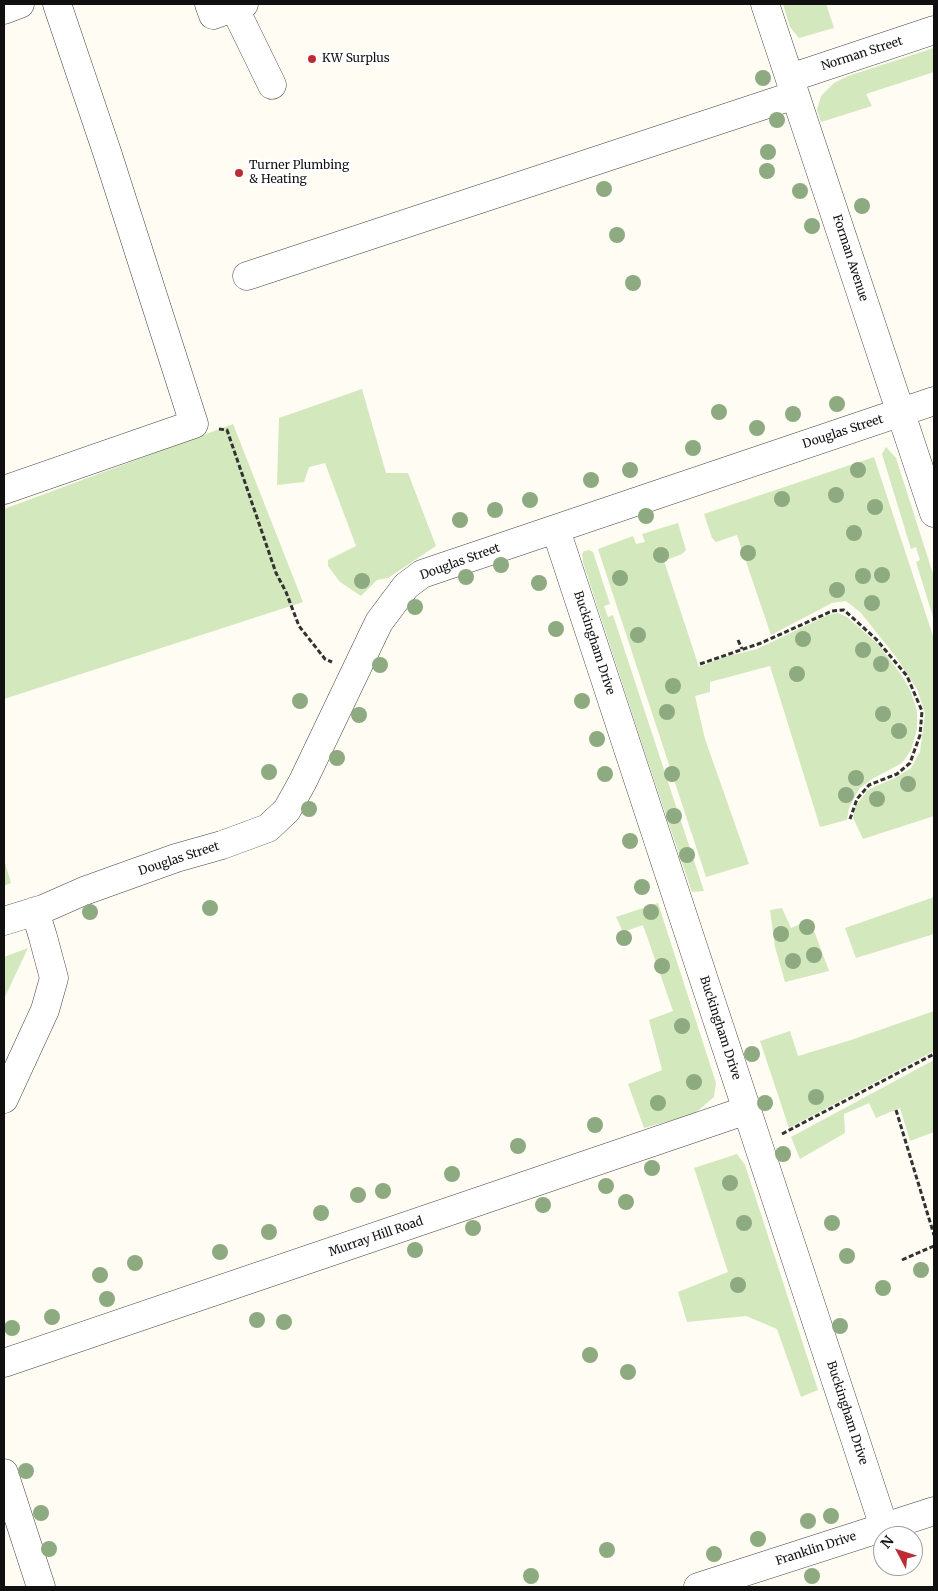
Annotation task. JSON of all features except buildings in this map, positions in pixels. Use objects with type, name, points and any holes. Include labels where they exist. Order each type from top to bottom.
[{"type":"street","points":[[4,10],[20,4]]},
{"type":"street","points":[[4,490],[194,424],[107,152],[57,4]]},
{"type":"street","name":"Forman Avenue","points":[[765,4],[934,513]]},
{"type":"street","points":[[229,5],[272,86]]},
{"type":"street","name":"Norman Street","points":[[247,276],[792,86],[934,30]]},
{"type":"street","name":"Douglas Street","points":[[4,921],[35,912],[84,891],[176,858],[222,845],[268,828],[287,810],[299,788],[379,622],[406,586],[422,574],[934,402]]},
{"type":"street","name":"Buckingham Drive","points":[[556,530],[884,1526]]},
{"type":"street","points":[[4,1099],[45,1010],[54,978],[35,912]]},
{"type":"street","name":"Murray Hill Road","points":[[4,1363],[748,1110]]},
{"type":"street","points":[[4,1473],[41,1587]]},
{"type":"street","name":"Franklin Drive","points":[[887,1526],[934,1511]]},
{"type":"street","name":"Franklin Drive","points":[[698,1587],[873,1531]]},
{"type":"path","points":[[194,424],[227,430],[276,573],[300,626],[325,659],[356,672]]},
{"type":"path","points":[[700,664],[761,643],[832,611],[844,610],[876,639],[907,676],[922,711],[920,735],[910,763],[897,774],[869,785],[857,799],[850,819]]},
{"type":"path","points":[[738,640],[742,649]]},
{"type":"path","points":[[758,1143],[787,1132],[934,1054]]},
{"type":"path","points":[[896,1110],[934,1235]]},
{"type":"path","points":[[902,1260],[934,1246]]},
{"type":"green space","points":[[783,4],[826,4],[834,28],[799,38],[790,27]]},
{"type":"green space","points":[[934,48],[934,72],[866,94],[872,106],[821,122],[817,110],[821,96],[834,83],[848,76]]},
{"type":"green space","points":[[362,389],[386,473],[408,473],[436,546],[388,578],[377,580],[361,596],[340,582],[328,566],[328,560],[356,546],[325,463],[309,467],[304,482],[277,485],[279,418]]},
{"type":"green space","points":[[233,424],[303,602],[4,699],[4,509]]},
{"type":"green space","points":[[886,447],[896,458],[934,577],[934,620],[916,562],[920,560],[916,547],[911,549],[882,454]]},
{"type":"green space","points":[[874,457],[934,639],[934,816],[863,839],[853,818],[855,807],[867,791],[911,768],[920,752],[925,713],[917,689],[896,657],[861,613],[846,601],[832,603],[771,635],[737,535],[716,542],[712,538],[704,514]]},
{"type":"green space","points":[[678,523],[686,550],[682,554],[664,561],[699,667],[724,657],[757,649],[828,615],[838,613],[847,617],[879,645],[902,676],[911,692],[917,711],[917,729],[911,750],[902,763],[872,779],[859,789],[849,808],[847,820],[820,827],[770,666],[710,682],[710,692],[695,696],[705,739],[749,864],[706,877],[598,549],[633,536],[636,544],[645,542],[642,534]]},
{"type":"green space","points":[[589,550],[593,552],[610,604],[604,606],[608,617],[613,615],[704,891],[692,892],[646,756],[583,562],[582,554],[584,551]]},
{"type":"green space","points":[[4,859],[11,883],[4,886]]},
{"type":"green space","points":[[934,897],[934,934],[856,958],[845,928]]},
{"type":"green space","points":[[658,903],[716,1083],[714,1097],[694,1114],[644,1128],[628,1084],[662,1070],[649,1020],[673,1011],[643,925],[623,932],[616,917]]},
{"type":"green space","points":[[782,908],[791,928],[810,920],[829,971],[785,982],[775,947],[770,910]]},
{"type":"green space","points":[[28,948],[4,999],[4,957]]},
{"type":"green space","points":[[934,1011],[934,1051],[789,1128],[760,1041],[790,1031],[798,1056]]},
{"type":"green space","points":[[934,1060],[934,1132],[910,1141],[900,1108],[876,1118],[869,1103],[844,1114],[845,1133],[800,1159],[791,1137]]},
{"type":"green space","points":[[737,1154],[745,1165],[818,1390],[801,1397],[777,1329],[746,1316],[687,1322],[678,1292],[728,1272],[694,1168]]},
{"type":"place","name":"KW Surplus","points":[[312,59]]},
{"type":"place","name":"Turner Plumbing & Heating","points":[[239,173]]}]
